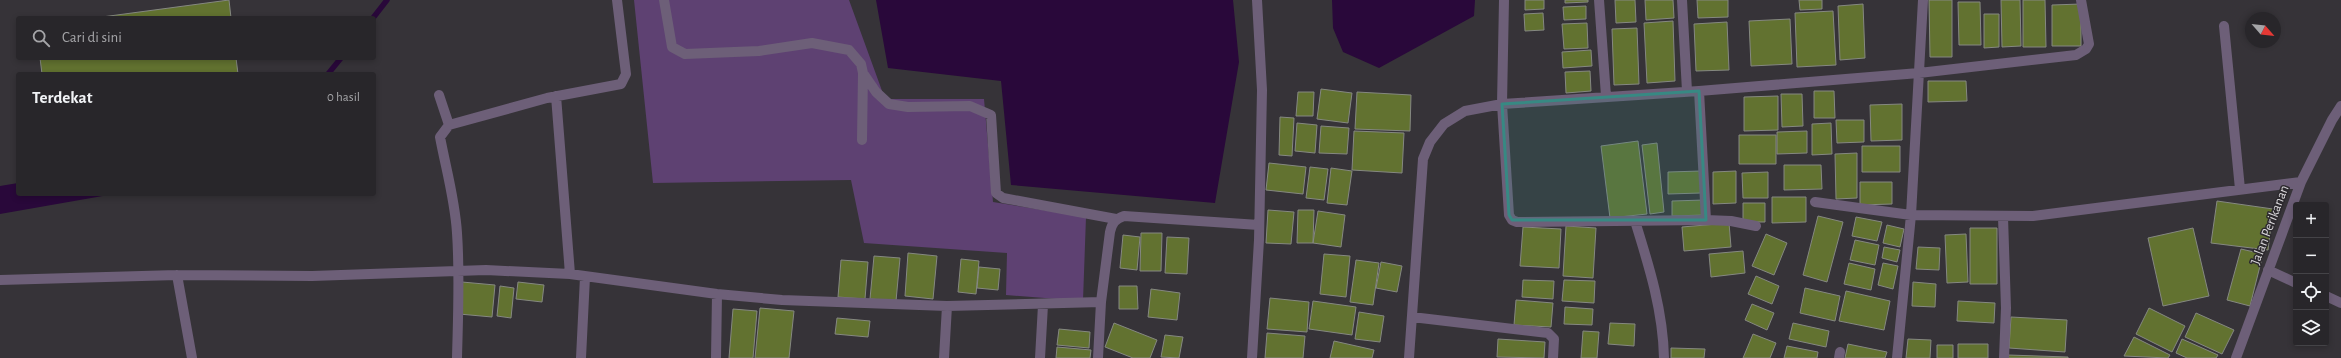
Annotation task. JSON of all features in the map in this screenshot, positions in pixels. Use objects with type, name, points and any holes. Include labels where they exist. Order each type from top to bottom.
[{"type":"street","points":[[457,358],[459,270],[453,202],[440,137],[449,126],[556,96],[624,81],[626,74],[617,0]]},
{"type":"street","points":[[664,0],[672,47],[685,54],[759,51],[812,43],[849,50],[861,64],[863,73],[862,140]]},
{"type":"street","points":[[1252,358],[1259,226],[1262,90],[1257,0]]},
{"type":"street","points":[[1504,0],[1502,104],[1509,215],[1512,220],[1517,222],[1706,220],[1731,221],[1756,226]]},
{"type":"street","points":[[1599,0],[1606,96]]},
{"type":"street","points":[[1682,0],[1687,91]]},
{"type":"street","points":[[1897,358],[1911,215],[1923,0]]},
{"type":"street","points":[[1409,358],[1423,159],[1430,142],[1444,124],[1465,112],[1502,104],[1699,91],[1919,73],[2076,55],[2086,49],[2089,44],[2081,0]]},
{"type":"street","points":[[2224,26],[2240,190]]},
{"type":"street","points":[[863,73],[876,92],[889,104],[908,107],[970,106],[991,115],[996,193],[1003,198],[1116,219]]},
{"type":"street","points":[[1699,91],[1706,220]]},
{"type":"street","points":[[440,95],[449,126]]},
{"type":"street","points":[[556,96],[570,274]]},
{"type":"street","name":"Jalan Perikanan","points":[[2236,358],[2302,182],[2332,120],[2341,106]]},
{"type":"street","points":[[1815,202],[1911,215],[2003,217],[2040,215],[2302,182]]},
{"type":"street","points":[[1098,358],[1101,302],[1110,232],[1112,224],[1116,219],[1124,216],[1259,226]]},
{"type":"street","points":[[2003,217],[2006,308],[2004,358]]},
{"type":"street","points":[[1635,221],[1655,287],[1664,336],[1664,358]]},
{"type":"street","points":[[0,280],[177,275],[312,276],[459,270],[570,274],[717,294],[782,300],[947,306],[1043,305],[1101,302]]},
{"type":"street","points":[[2268,270],[2293,282]]},
{"type":"street","points":[[177,275],[192,358]]},
{"type":"street","points":[[581,358],[585,276]]},
{"type":"street","points":[[716,358],[717,294]]},
{"type":"street","points":[[2329,297],[2341,303]]},
{"type":"street","points":[[1040,358],[1043,305]]},
{"type":"street","points":[[944,358],[947,306]]},
{"type":"street","points":[[1412,317],[1548,333],[1554,339],[1553,358]]},
{"type":"highlighted area","points":[[1699,91],[1706,220],[1512,220],[1509,215],[1502,104]]},
{"type":"shaded area","points":[[634,0],[849,0],[885,99],[984,99],[993,202],[1086,217],[1083,301],[1006,295],[1007,253],[864,243],[851,180],[653,183]]},
{"type":"shaded area","points":[[876,0],[1233,0],[1239,62],[1215,203],[1011,185],[1001,81],[888,68]]},
{"type":"shaded area","points":[[1332,0],[1475,0],[1474,16],[1379,68],[1343,52],[1333,28]]},
{"type":"shaded area","points":[[16,183],[16,196],[103,196],[0,214],[0,186]]},
{"type":"building","points":[[229,0],[231,16],[109,16]]},
{"type":"building","points":[[1525,0],[1544,0],[1544,9],[1525,10]]},
{"type":"building","points":[[1565,0],[1588,0],[1588,2],[1565,3]]},
{"type":"building","points":[[1615,0],[1635,0],[1636,22],[1616,23]]},
{"type":"building","points":[[1645,0],[1673,0],[1674,18],[1646,20]]},
{"type":"building","points":[[1697,0],[1728,0],[1728,17],[1698,18]]},
{"type":"building","points":[[1799,0],[1822,0],[1822,9],[1800,10]]},
{"type":"building","points":[[1929,0],[1952,0],[1952,57],[1930,57]]},
{"type":"building","points":[[2001,0],[2020,0],[2021,46],[2002,47]]},
{"type":"building","points":[[2023,0],[2045,0],[2046,47],[2023,47]]},
{"type":"building","points":[[1958,2],[1980,2],[1981,45],[1959,45]]},
{"type":"building","points":[[1863,4],[1865,58],[1840,60],[1838,6]]},
{"type":"building","points":[[2081,4],[2081,46],[2052,46],[2052,5]]},
{"type":"building","points":[[1586,6],[1586,19],[1564,20],[1563,7]]},
{"type":"building","points":[[1833,11],[1836,65],[1797,67],[1795,13]]},
{"type":"building","points":[[1543,13],[1544,30],[1525,31],[1524,14]]},
{"type":"building","points":[[1984,14],[1999,14],[1999,47],[1984,48]]},
{"type":"building","points":[[1790,19],[1792,64],[1751,66],[1749,21]]},
{"type":"building","points":[[1673,21],[1675,81],[1647,83],[1644,23]]},
{"type":"building","points":[[1727,22],[1729,70],[1696,71],[1694,24]]},
{"type":"building","points":[[1587,23],[1588,48],[1564,49],[1562,24]]},
{"type":"building","points":[[1637,28],[1639,84],[1614,85],[1612,29]]},
{"type":"building","points":[[1591,50],[1592,66],[1563,68],[1562,52]]},
{"type":"building","points":[[40,60],[236,60],[238,72],[42,72]]},
{"type":"building","points":[[1590,71],[1591,91],[1566,93],[1565,72]]},
{"type":"building","points":[[1928,81],[1966,81],[1967,101],[1928,102]]},
{"type":"building","points":[[1321,89],[1352,93],[1348,123],[1317,119]]},
{"type":"building","points":[[1814,91],[1834,91],[1835,118],[1814,118]]},
{"type":"building","points":[[1298,92],[1314,92],[1313,116],[1296,116]]},
{"type":"building","points":[[1357,92],[1411,95],[1410,131],[1355,129]]},
{"type":"building","points":[[1781,94],[1802,94],[1803,126],[1782,127]]},
{"type":"building","points":[[1778,96],[1778,130],[1744,131],[1744,97]]},
{"type":"building","points":[[1902,104],[1902,140],[1871,141],[1870,105]]},
{"type":"building","points":[[1280,117],[1294,118],[1292,156],[1279,155]]},
{"type":"building","points":[[1836,120],[1864,120],[1864,142],[1837,143]]},
{"type":"building","points":[[1297,123],[1317,125],[1315,153],[1295,151]]},
{"type":"building","points":[[1831,123],[1832,154],[1812,155],[1812,124]]},
{"type":"building","points":[[1321,126],[1349,128],[1347,154],[1319,153]]},
{"type":"building","points":[[1354,131],[1404,133],[1402,173],[1352,170]]},
{"type":"building","points":[[1807,131],[1807,153],[1777,154],[1777,132]]},
{"type":"building","points":[[1739,135],[1776,135],[1776,164],[1739,164]]},
{"type":"building","points":[[1638,141],[1647,214],[1610,218],[1601,146]]},
{"type":"building","points":[[1657,143],[1664,212],[1650,214],[1642,145]]},
{"type":"building","points":[[1862,146],[1900,146],[1900,172],[1862,172]]},
{"type":"building","points":[[1857,153],[1857,198],[1836,199],[1835,154]]},
{"type":"building","points":[[1269,163],[1306,167],[1303,194],[1266,190]]},
{"type":"building","points":[[1784,165],[1821,165],[1822,189],[1784,190]]},
{"type":"building","points":[[1310,167],[1328,169],[1324,200],[1306,198]]},
{"type":"building","points":[[1331,168],[1352,171],[1347,205],[1327,203]]},
{"type":"building","points":[[1701,171],[1701,193],[1668,194],[1668,172]]},
{"type":"building","points":[[1736,171],[1736,203],[1713,204],[1713,172]]},
{"type":"building","points":[[1768,172],[1768,198],[1743,198],[1742,173]]},
{"type":"building","points":[[1860,182],[1892,182],[1892,204],[1860,205]]},
{"type":"building","points":[[1772,197],[1806,197],[1806,222],[1772,223]]},
{"type":"building","points":[[1704,200],[1704,215],[1672,216],[1672,201]]},
{"type":"building","points":[[2217,201],[2273,209],[2268,250],[2211,243]]},
{"type":"building","points":[[1743,203],[1765,203],[1765,222],[1743,222]]},
{"type":"building","points":[[1268,210],[1294,212],[1291,244],[1266,243]]},
{"type":"building","points":[[1298,210],[1314,210],[1313,243],[1297,243]]},
{"type":"building","points":[[1318,211],[1345,215],[1341,247],[1313,243]]},
{"type":"building","points":[[1818,216],[1843,222],[1827,282],[1803,275]]},
{"type":"building","points":[[1856,217],[1882,222],[1877,241],[1852,236]]},
{"type":"building","points":[[1729,223],[1731,247],[1684,251],[1682,227]]},
{"type":"building","points":[[1887,225],[1904,229],[1900,247],[1883,243]]},
{"type":"building","points":[[1566,226],[1596,228],[1593,278],[1563,276]]},
{"type":"building","points":[[1523,227],[1561,229],[1559,268],[1520,266]]},
{"type":"building","points":[[1970,228],[1997,228],[1997,284],[1970,284]]},
{"type":"building","points":[[2193,228],[2209,296],[2163,306],[2148,238]]},
{"type":"building","points":[[1141,233],[1162,233],[1161,271],[1140,271]]},
{"type":"building","points":[[1766,234],[1787,243],[1774,275],[1752,266]]},
{"type":"building","points":[[1966,234],[1968,282],[1947,283],[1945,235]]},
{"type":"building","points":[[1123,235],[1140,237],[1137,270],[1120,268]]},
{"type":"building","points":[[1167,237],[1189,238],[1187,274],[1165,273]]},
{"type":"building","points":[[1855,240],[1879,245],[1875,265],[1850,260]]},
{"type":"building","points":[[1884,247],[1900,250],[1897,262],[1882,258]]},
{"type":"building","points":[[1918,247],[1940,248],[1939,270],[1916,269]]},
{"type":"building","points":[[2241,249],[2263,254],[2250,306],[2227,300]]},
{"type":"building","points":[[1743,251],[1745,273],[1711,277],[1709,254]]},
{"type":"building","points":[[908,253],[937,256],[933,299],[905,296]]},
{"type":"building","points":[[1324,254],[1350,256],[1346,297],[1320,294]]},
{"type":"building","points":[[874,256],[900,258],[896,301],[870,299]]},
{"type":"building","points":[[961,259],[979,261],[976,294],[958,292]]},
{"type":"building","points":[[841,260],[868,262],[865,299],[838,297]]},
{"type":"building","points":[[1356,260],[1379,263],[1373,305],[1350,302]]},
{"type":"building","points":[[1381,262],[1402,266],[1397,292],[1376,288]]},
{"type":"building","points":[[1849,263],[1875,269],[1871,290],[1844,284]]},
{"type":"building","points":[[1883,263],[1898,266],[1893,289],[1878,285]]},
{"type":"building","points":[[979,267],[1000,269],[998,290],[977,288]]},
{"type":"building","points":[[1756,276],[1779,286],[1772,304],[1748,294]]},
{"type":"building","points":[[1523,280],[1554,281],[1553,299],[1522,297]]},
{"type":"building","points":[[1564,280],[1595,281],[1594,303],[1562,301]]},
{"type":"building","points":[[462,282],[495,285],[492,317],[459,314]]},
{"type":"building","points":[[518,282],[544,285],[542,302],[516,299]]},
{"type":"building","points":[[1913,282],[1936,284],[1935,307],[1912,306]]},
{"type":"building","points":[[500,286],[514,288],[511,318],[497,316]]},
{"type":"building","points":[[1119,286],[1137,286],[1138,309],[1119,309]]},
{"type":"building","points":[[1805,288],[1840,296],[1835,321],[1800,313]]},
{"type":"building","points":[[1151,289],[1180,293],[1177,320],[1148,317]]},
{"type":"building","points":[[1846,291],[1890,301],[1884,330],[1839,321]]},
{"type":"building","points":[[1270,298],[1309,302],[1307,332],[1267,329]]},
{"type":"building","points":[[1516,300],[1553,303],[1551,327],[1514,325]]},
{"type":"building","points":[[1313,301],[1356,307],[1352,335],[1309,329]]},
{"type":"building","points":[[1958,301],[1995,303],[1994,323],[1957,321]]},
{"type":"building","points":[[1752,304],[1774,313],[1767,330],[1745,320]]},
{"type":"building","points":[[1565,307],[1593,309],[1592,325],[1564,324]]},
{"type":"building","points":[[760,308],[794,311],[789,358],[755,358]]},
{"type":"building","points":[[2149,308],[2185,326],[2172,352],[2136,334]]},
{"type":"building","points":[[733,309],[757,311],[753,358],[729,358]]},
{"type":"building","points":[[1359,312],[1384,316],[1380,342],[1355,339]]},
{"type":"building","points":[[2196,313],[2234,330],[2222,354],[2185,337]]},
{"type":"building","points":[[2011,317],[2067,320],[2065,352],[2009,348]]},
{"type":"building","points":[[837,318],[870,321],[868,337],[835,334]]},
{"type":"building","points":[[1114,323],[1157,340],[1150,358],[1133,358],[1105,347]]},
{"type":"building","points":[[1610,323],[1635,324],[1634,346],[1608,344]]},
{"type":"building","points":[[1793,323],[1829,331],[1826,347],[1789,339]]},
{"type":"building","points":[[1059,329],[1090,332],[1089,348],[1057,345]]},
{"type":"building","points":[[1583,331],[1599,332],[1597,358],[1581,358]]},
{"type":"building","points":[[1267,333],[1305,336],[1303,358],[1265,358]]},
{"type":"building","points":[[1753,334],[1776,343],[1770,358],[1743,358]]},
{"type":"building","points":[[1165,335],[1183,337],[1179,358],[1161,357]]},
{"type":"building","points":[[2134,337],[2170,355],[2168,358],[2124,356]]},
{"type":"building","points":[[1498,339],[1545,342],[1544,358],[1497,357]]},
{"type":"building","points":[[1908,339],[1931,340],[1930,358],[1906,358]]},
{"type":"building","points":[[2182,339],[2218,355],[2216,358],[2187,358],[2176,353]]},
{"type":"building","points":[[1334,341],[1374,350],[1372,358],[1330,358]]},
{"type":"building","points":[[1848,344],[1887,352],[1885,358],[1845,358]]},
{"type":"building","points":[[1958,344],[1988,344],[1988,358],[1958,358]]},
{"type":"building","points":[[1937,345],[1953,345],[1953,358],[1937,358]]},
{"type":"building","points":[[1787,346],[1818,352],[1817,358],[1784,358]]},
{"type":"building","points":[[1057,347],[1091,350],[1090,358],[1056,358]]},
{"type":"building","points":[[1671,348],[1705,349],[1704,358],[1671,358]]},
{"type":"building","points":[[2008,355],[2068,357],[2068,358],[2008,358]]},
{"type":"waterway","points":[[375,16],[387,0]]},
{"type":"waterway","points":[[330,72],[339,60]]}]
